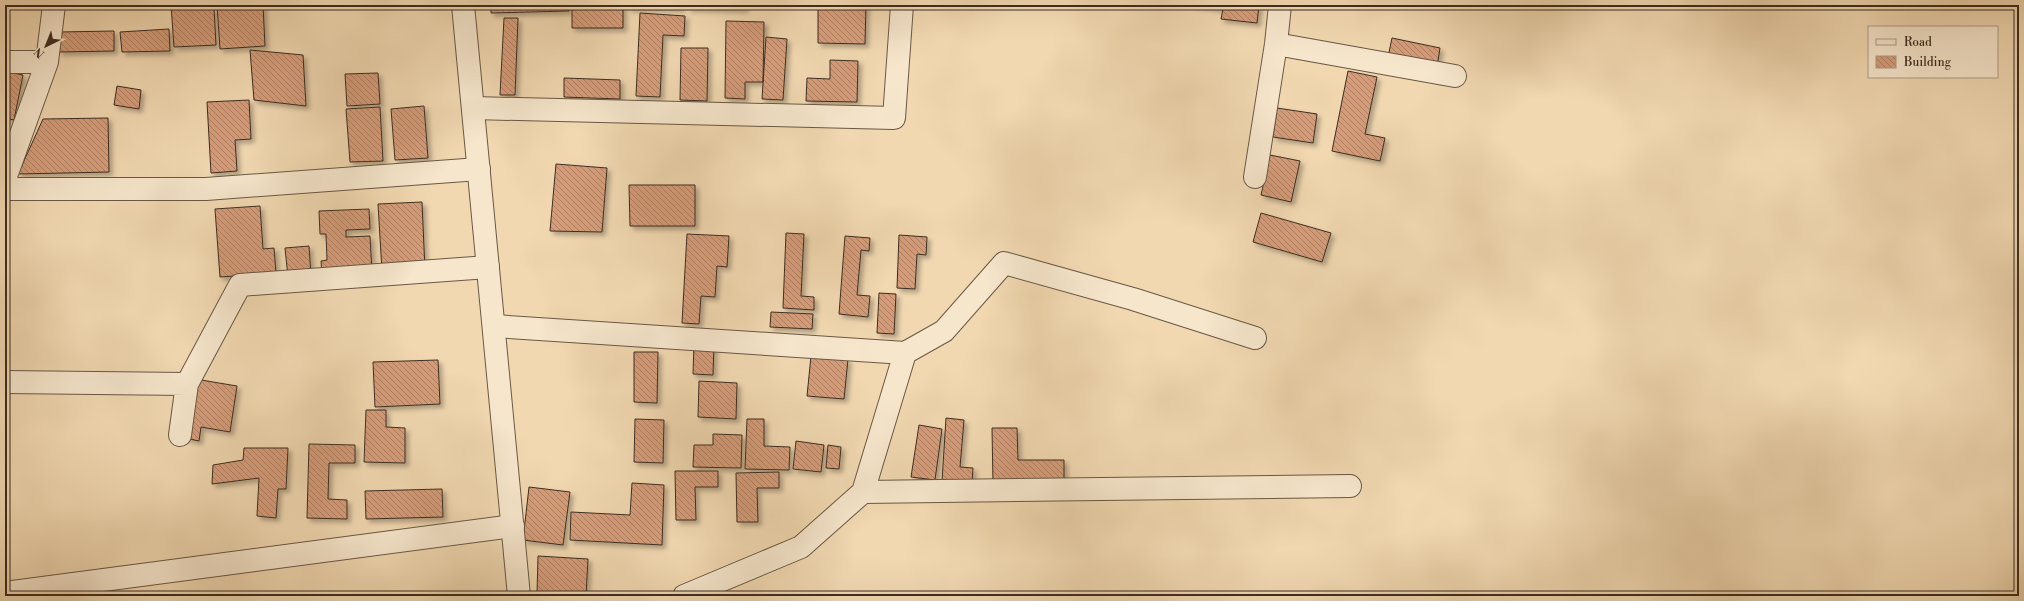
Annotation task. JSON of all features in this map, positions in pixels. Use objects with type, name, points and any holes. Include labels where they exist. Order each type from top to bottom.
[{"type":"street","points":[[5,179],[47,62],[54,5]]},
{"type":"street","points":[[463,5],[519,596]]},
{"type":"street","points":[[473,108],[894,118],[902,5]]},
{"type":"street","points":[[1255,177],[1276,44],[1280,5]]},
{"type":"street","points":[[1276,44],[1455,76]]},
{"type":"street","points":[[5,62],[47,62]]},
{"type":"street","points":[[5,189],[206,189],[479,169]]},
{"type":"street","points":[[494,326],[905,353],[944,331],[1004,263],[1134,299],[1255,338]]},
{"type":"street","points":[[180,435],[187,384],[240,285],[488,267]]},
{"type":"street","points":[[684,596],[801,547],[863,492],[905,353]]},
{"type":"street","points":[[5,382],[187,384]]},
{"type":"street","points":[[863,492],[1350,486]]},
{"type":"street","points":[[5,593],[513,526]]},
{"type":"building","points":[[171,5],[195,5],[195,9],[214,8],[216,45],[174,47]]},
{"type":"building","points":[[217,5],[263,5],[265,46],[220,49]]},
{"type":"building","points":[[491,5],[569,5],[569,11],[491,13]]},
{"type":"building","points":[[572,5],[623,5],[623,28],[572,28]]},
{"type":"building","points":[[628,5],[681,5],[681,8],[628,8]]},
{"type":"building","points":[[688,5],[745,5],[745,9],[688,8]]},
{"type":"building","points":[[818,5],[866,5],[865,44],[818,43]]},
{"type":"building","points":[[1193,5],[1259,5],[1257,23],[1221,19],[1223,9]]},
{"type":"building","points":[[640,13],[685,16],[684,36],[663,35],[660,97],[636,96]]},
{"type":"building","points":[[504,18],[518,18],[515,95],[500,95]]},
{"type":"building","points":[[726,21],[764,22],[763,82],[745,82],[745,99],[725,98]]},
{"type":"building","points":[[169,29],[170,51],[122,52],[120,32]]},
{"type":"building","points":[[114,31],[114,51],[59,52],[59,32]]},
{"type":"building","points":[[766,37],[787,39],[783,100],[762,99]]},
{"type":"building","points":[[1392,38],[1440,48],[1437,67],[1388,57]]},
{"type":"building","points":[[681,48],[708,48],[707,101],[680,100]]},
{"type":"building","points":[[250,50],[303,55],[306,106],[254,100]]},
{"type":"building","points":[[830,60],[858,61],[857,102],[806,101],[807,78],[830,79]]},
{"type":"building","points":[[1348,71],[1377,77],[1365,134],[1385,138],[1380,161],[1332,151]]},
{"type":"building","points":[[8,72],[23,75],[14,120],[5,118],[5,84]]},
{"type":"building","points":[[378,73],[380,104],[347,106],[345,74]]},
{"type":"building","points":[[564,78],[620,80],[620,99],[564,97]]},
{"type":"building","points":[[117,86],[141,90],[139,109],[114,105]]},
{"type":"building","points":[[249,100],[251,139],[235,140],[237,171],[211,173],[207,102]]},
{"type":"building","points":[[424,106],[428,158],[395,160],[391,109]]},
{"type":"building","points":[[380,107],[383,161],[350,162],[346,109]]},
{"type":"building","points":[[1277,108],[1317,114],[1313,143],[1273,137]]},
{"type":"building","points":[[108,118],[109,172],[18,174],[43,119]]},
{"type":"building","points":[[1270,155],[1300,161],[1291,202],[1261,195]]},
{"type":"building","points":[[556,164],[607,168],[602,232],[550,231]]},
{"type":"building","points":[[629,185],[695,185],[695,226],[630,226]]},
{"type":"building","points":[[422,202],[425,270],[382,271],[378,204]]},
{"type":"building","points":[[260,206],[263,249],[274,248],[276,273],[220,277],[215,209]]},
{"type":"building","points":[[369,209],[370,229],[346,230],[346,237],[370,236],[372,272],[322,274],[321,261],[327,260],[326,234],[320,234],[319,211]]},
{"type":"building","points":[[1261,213],[1331,233],[1322,262],[1253,242]]},
{"type":"building","points":[[786,233],[804,234],[801,296],[814,297],[814,310],[783,308]]},
{"type":"building","points":[[687,234],[729,236],[727,267],[717,266],[715,297],[701,296],[699,324],[682,323]]},
{"type":"building","points":[[899,235],[927,237],[926,255],[917,254],[915,289],[897,288]]},
{"type":"building","points":[[845,236],[870,238],[869,251],[861,250],[857,295],[870,296],[868,317],[839,314]]},
{"type":"building","points":[[309,246],[311,275],[288,277],[285,248]]},
{"type":"building","points":[[879,293],[896,294],[894,334],[877,333]]},
{"type":"building","points":[[771,312],[813,314],[812,329],[770,327]]},
{"type":"building","points":[[694,343],[714,344],[713,375],[693,374]]},
{"type":"building","points":[[634,352],[658,352],[657,403],[634,402]]},
{"type":"building","points":[[811,356],[848,359],[844,399],[807,396]]},
{"type":"building","points":[[438,360],[440,404],[375,407],[373,362]]},
{"type":"building","points":[[195,379],[237,386],[230,432],[201,427],[199,441],[185,438]]},
{"type":"building","points":[[699,381],[737,383],[736,419],[698,417]]},
{"type":"building","points":[[366,410],[386,410],[386,427],[405,428],[405,463],[364,462]]},
{"type":"building","points":[[946,418],[964,420],[960,467],[973,468],[972,483],[942,481]]},
{"type":"building","points":[[635,419],[664,420],[663,463],[634,462]]},
{"type":"building","points":[[747,419],[764,419],[764,446],[790,447],[789,470],[745,469]]},
{"type":"building","points":[[919,425],[942,429],[935,480],[911,477]]},
{"type":"building","points":[[992,428],[1017,428],[1018,460],[1064,460],[1064,483],[993,484]]},
{"type":"building","points":[[713,434],[742,435],[741,468],[693,467],[694,445],[713,445]]},
{"type":"building","points":[[796,441],[824,445],[821,472],[793,469]]},
{"type":"building","points":[[309,444],[355,445],[355,463],[329,463],[328,499],[347,500],[347,519],[307,518]]},
{"type":"building","points":[[828,445],[841,447],[839,469],[826,468]]},
{"type":"building","points":[[244,448],[288,448],[286,489],[278,489],[276,518],[257,516],[259,478],[212,484],[213,465],[243,460]]},
{"type":"building","points":[[675,471],[718,471],[718,487],[695,487],[696,520],[676,520]]},
{"type":"building","points":[[779,472],[779,488],[757,488],[758,522],[737,522],[736,473]]},
{"type":"building","points":[[632,483],[664,485],[662,545],[570,540],[571,512],[630,515]]},
{"type":"building","points":[[529,487],[570,492],[563,545],[523,540]]},
{"type":"building","points":[[442,489],[443,517],[366,519],[365,491]]},
{"type":"building","points":[[538,556],[588,559],[586,596],[537,594]]}]
